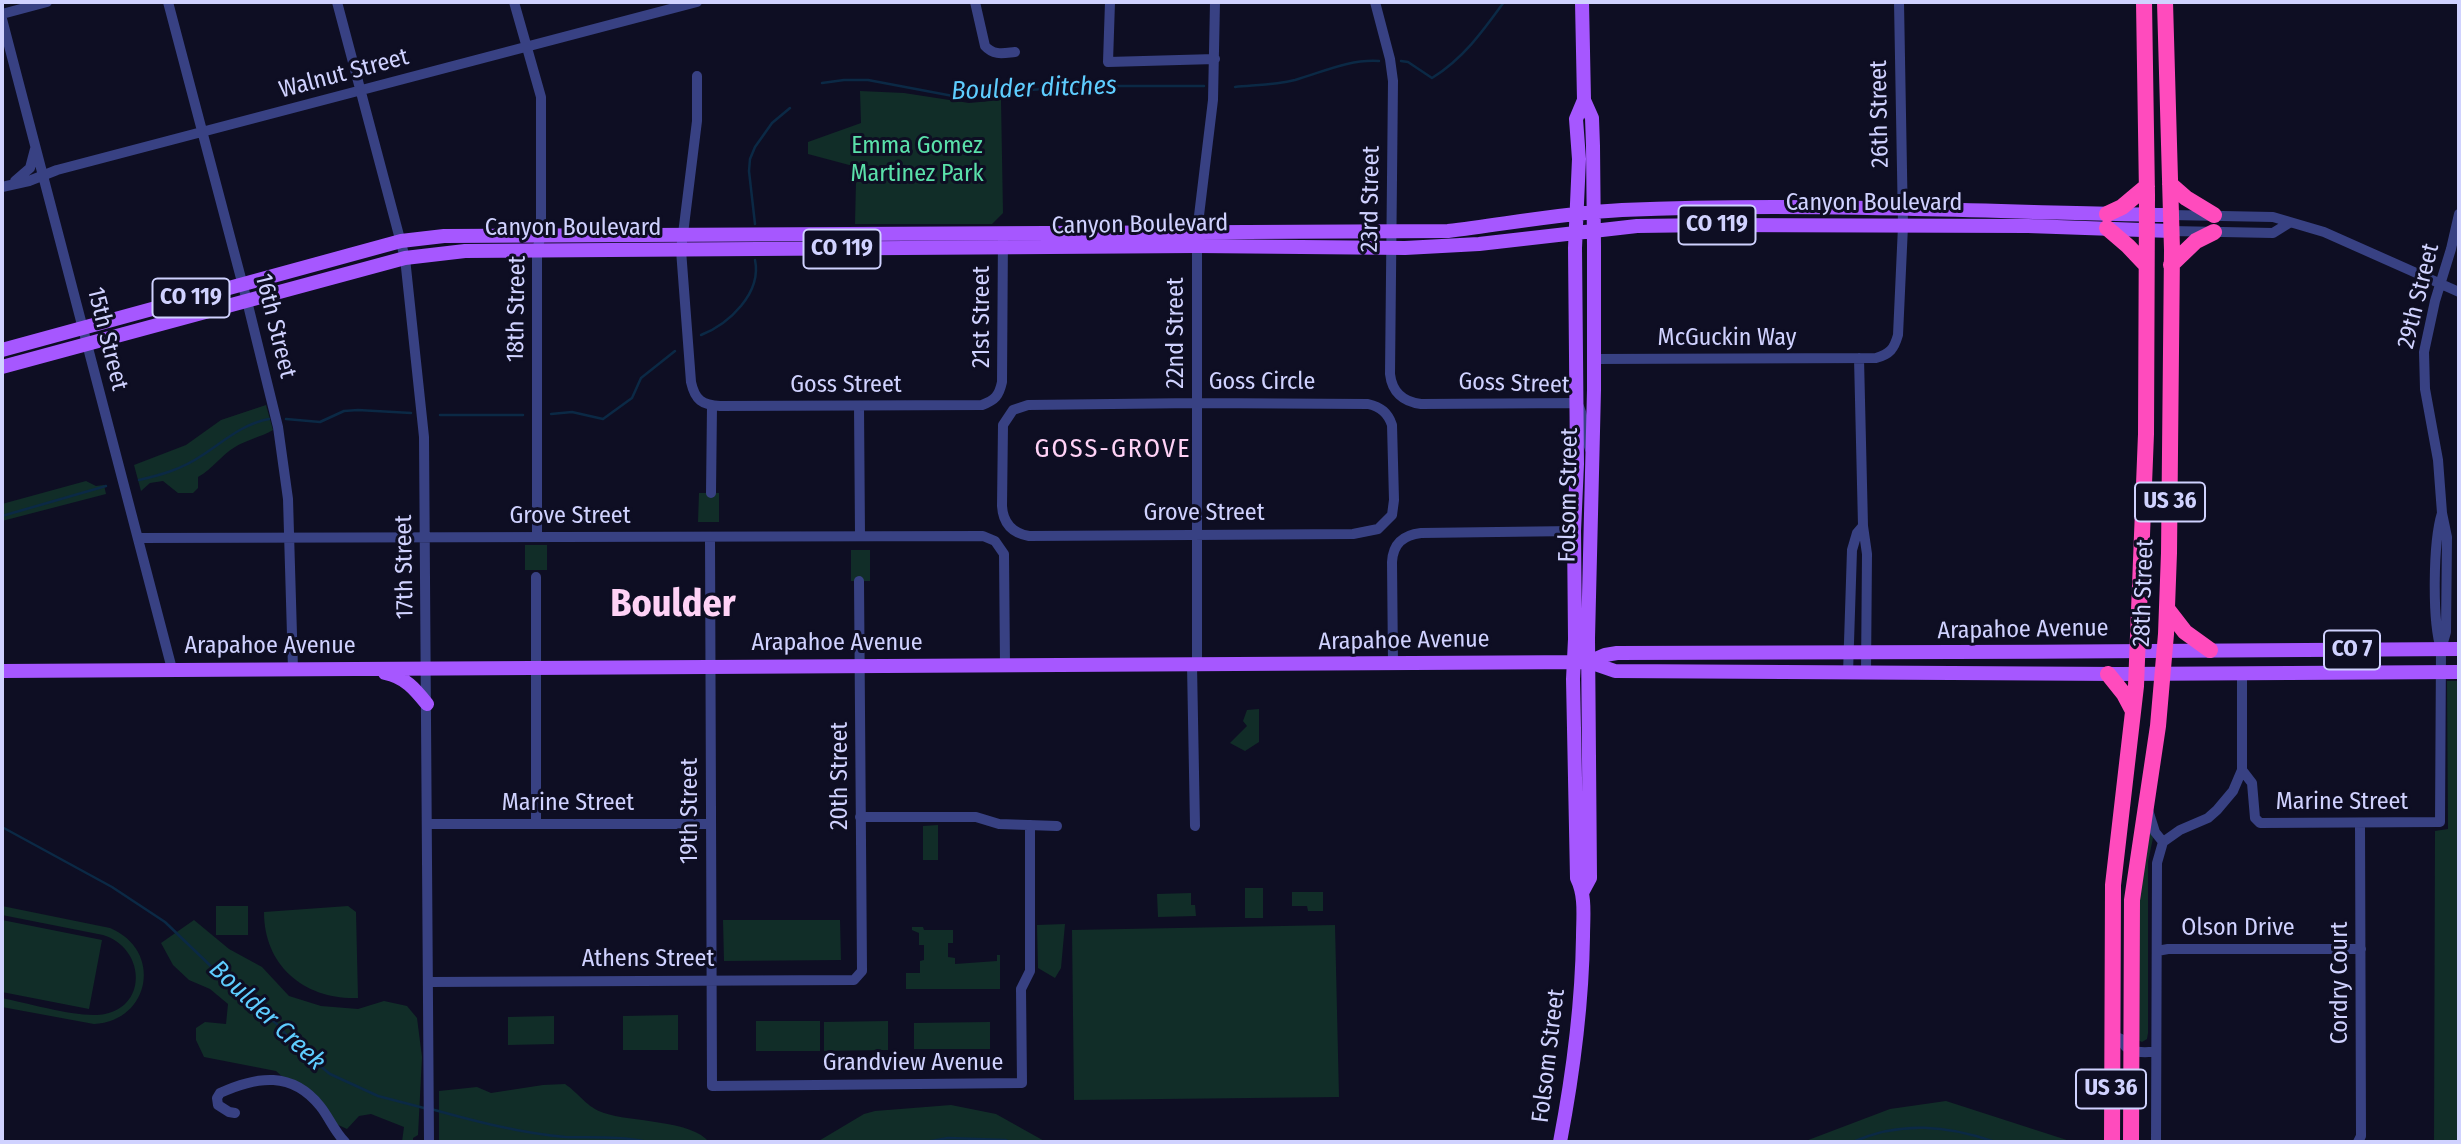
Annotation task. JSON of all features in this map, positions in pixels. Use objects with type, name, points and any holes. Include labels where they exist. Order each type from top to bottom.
[{"type":"highway","name":"28th Street","points":[[2133,711],[2147,421],[2144,2]]},
{"type":"highway","name":"28th Street","points":[[2131,1142],[2132,900],[2147,806],[2168,610],[2171,184],[2165,2]]},
{"type":"highway","points":[[2171,184],[2186,198],[2214,215]]},
{"type":"highway","points":[[2146,265],[2107,221],[2147,186]]},
{"type":"highway","points":[[2171,265],[2196,241],[2214,232]]},
{"type":"highway","points":[[2168,610],[2185,632],[2210,650]]},
{"type":"highway","points":[[2108,674],[2133,711]]},
{"type":"highway","name":"US 36","points":[[2112,1142],[2113,885],[2133,711]]},
{"type":"main road","name":"Folsom Street","points":[[1581,662],[1594,359],[1592,118],[1584,100],[1582,2]]},
{"type":"main road","name":"Folsom Street","points":[[1560,1142],[1578,1027],[1583,891],[1590,878],[1574,531],[1579,159],[1576,119],[1584,100]]},
{"type":"main road","name":"Canyon Boulevard","points":[[2,350],[401,242],[461,235],[539,243],[681,250],[1003,249],[1197,239],[1448,231],[1594,213],[1708,208],[1903,209],[2147,223],[2171,232]]},
{"type":"main road","name":"Canyon Boulevard","points":[[2147,223],[2171,215]]},
{"type":"main road","name":"Canyon Boulevard","points":[[2,366],[405,258],[539,243],[682,235],[1003,233],[1392,248],[1444,247],[1637,226],[1903,226],[2107,221]]},
{"type":"main road","name":"Arapahoe Avenue","points":[[1581,662],[1617,653],[1866,654],[2459,649]]},
{"type":"main road","name":"Arapahoe Avenue","points":[[2,671],[1581,662],[1615,671],[2108,674],[2459,672]]},
{"type":"main road","points":[[360,669],[396,675],[407,682],[427,705]]},
{"type":"street","points":[[2,17],[47,2]]},
{"type":"street","name":"16th Street","points":[[168,2],[243,284],[282,451],[290,537],[293,668]]},
{"type":"street","name":"17th Street","points":[[337,2],[405,258],[425,447],[429,1142]]},
{"type":"street","name":"18th Street","points":[[514,2],[541,97],[537,537]]},
{"type":"street","points":[[975,2],[985,46],[997,54],[1015,52]]},
{"type":"street","points":[[1110,2],[1108,62],[1215,59]]},
{"type":"street","name":"22nd Street","points":[[1195,826],[1197,239],[1213,100],[1215,2]]},
{"type":"street","name":"23rd Street","points":[[1375,2],[1393,81],[1390,374],[1391,383],[1400,396]]},
{"type":"street","name":"26th Street","points":[[1899,2],[1903,226]]},
{"type":"street","name":"Walnut Street","points":[[4,187],[57,170],[689,3]]},
{"type":"street","name":"15th Street","points":[[2,17],[172,669]]},
{"type":"street","points":[[681,250],[697,121],[697,76]]},
{"type":"street","points":[[4,187],[27,172],[33,161],[36,144]]},
{"type":"street","name":"29th Street","points":[[2440,822],[2441,649],[2435,632],[2435,620],[2437,533],[2442,513],[2439,467],[2430,423],[2424,365],[2426,338],[2459,214]]},
{"type":"street","name":"Canyon Boulevard","points":[[2171,215],[2273,217],[2324,232],[2459,292]]},
{"type":"street","name":"Canyon Boulevard","points":[[2171,232],[2273,233],[2289,223]]},
{"type":"street","name":"McGuckin Way","points":[[1594,359],[1876,358],[1887,355],[1895,348],[1898,335],[1903,226]]},
{"type":"street","name":"21st Street","points":[[994,399],[998,396],[1002,382],[1003,233]]},
{"type":"street","name":"Goss Street","points":[[681,250],[689,370],[693,391],[698,400],[712,406],[859,406],[982,405],[994,399]]},
{"type":"street","points":[[1859,358],[1863,526],[1867,554],[1866,673]]},
{"type":"street","name":"Goss Street","points":[[1400,396],[1421,404],[1577,403],[1584,414],[1585,442],[1592,453]]},
{"type":"street","name":"Goss Circle","points":[[1019,533],[1008,526],[1002,512],[1003,425],[1009,414],[1028,405],[1368,404],[1380,408],[1392,425],[1394,500],[1392,515],[1386,523]]},
{"type":"street","points":[[711,493],[712,406]]},
{"type":"street","points":[[859,406],[860,535]]},
{"type":"street","name":"Grove Street","points":[[1019,533],[1030,536],[1353,534],[1375,531],[1386,523]]},
{"type":"street","points":[[1848,673],[1852,550],[1857,533],[1863,526]]},
{"type":"street","points":[[1393,664],[1392,553],[1401,539],[1421,533],[1574,531]]},
{"type":"street","name":"Grove Street","points":[[138,538],[980,536],[999,545],[1005,559],[1005,666]]},
{"type":"street","name":"19th Street","points":[[710,537],[712,1086]]},
{"type":"street","points":[[536,577],[536,824]]},
{"type":"street","name":"20th Street","points":[[859,581],[862,971]]},
{"type":"street","points":[[2156,1142],[2157,863],[2162,842],[2217,810],[2233,791],[2242,770],[2242,673]]},
{"type":"street","name":"Marine Street","points":[[2242,770],[2252,783],[2255,818],[2260,823],[2440,822]]},
{"type":"street","points":[[2147,806],[2155,832],[2162,842]]},
{"type":"street","points":[[860,817],[976,817],[999,824],[1057,826]]},
{"type":"street","name":"Cordry Court","points":[[2358,1142],[2361,1136],[2360,823]]},
{"type":"street","name":"Marine Street","points":[[427,824],[710,824]]},
{"type":"street","name":"Grandview Avenue","points":[[712,1086],[1022,1083],[1021,989],[1030,971],[1030,825]]},
{"type":"street","name":"Olson Drive","points":[[2157,951],[2361,949]]},
{"type":"street","name":"Athens Street","points":[[430,982],[854,980],[862,971]]},
{"type":"street","points":[[2111,1035],[2121,1039],[2126,1049],[2131,1052],[2155,1052]]},
{"type":"street","points":[[235,1113],[218,1105],[217,1098],[220,1093],[235,1086],[270,1079],[290,1083],[306,1090],[345,1142]]},
{"type":"green space","name":"Emma Gomez Martinez Park","points":[[860,91],[904,93],[969,103],[1001,100],[1003,213],[992,224],[855,224],[856,181],[853,166],[808,154],[808,142],[861,123]]},
{"type":"green space","points":[[266,405],[273,430],[230,450],[198,477],[198,488],[193,493],[178,493],[163,481],[150,483],[141,491],[134,465],[186,445],[221,420]]},
{"type":"green space","points":[[86,481],[96,486],[104,485],[106,494],[2,521],[2,504]]},
{"type":"green space","points":[[699,493],[719,493],[719,522],[698,522]]},
{"type":"green space","points":[[525,545],[547,545],[547,570],[525,570]]},
{"type":"green space","points":[[851,550],[870,550],[870,581],[851,581]]},
{"type":"green space","points":[[2447,681],[2459,681],[2459,1142],[2434,1142],[2435,831],[2448,829]]},
{"type":"green space","points":[[1259,709],[1259,742],[1245,751],[1230,743],[1247,726],[1243,721],[1247,710]]},
{"type":"green space","points":[[2148,824],[2153,838],[2148,862],[2148,1033],[2147,1039],[2142,1042],[2138,1040],[2137,915]]},
{"type":"green space","points":[[938,825],[938,860],[923,860],[923,826]]},
{"type":"green space","points":[[1245,888],[1263,888],[1263,918],[1245,918]]},
{"type":"green space","points":[[1292,892],[1323,892],[1323,911],[1308,911],[1307,906],[1292,906]]},
{"type":"green space","points":[[1191,893],[1191,905],[1195,905],[1196,916],[1158,917],[1157,894]]},
{"type":"green space","points":[[2,906],[110,928],[127,938],[138,952],[143,967],[143,983],[138,998],[128,1011],[113,1020],[94,1024],[2,1007],[2,998],[68,1012],[105,1014],[119,1009],[129,1000],[135,988],[136,976],[127,951],[117,941],[103,935],[2,915]]},
{"type":"green space","points":[[216,906],[248,906],[248,935],[216,935]]},
{"type":"green space","points":[[348,906],[356,912],[358,998],[321,993],[305,986],[280,964],[271,949],[266,932],[264,912]]},
{"type":"green space","points":[[2,920],[102,940],[89,1009],[2,992]]},
{"type":"green space","points":[[194,920],[229,949],[262,967],[289,996],[321,1006],[358,1009],[384,1001],[407,1006],[417,1018],[422,1057],[418,1135],[413,1138],[413,1142],[402,1142],[404,1127],[371,1114],[359,1116],[347,1129],[334,1123],[276,1071],[204,1057],[196,1040],[196,1028],[205,1022],[226,1024],[228,1004],[210,989],[189,980],[173,965],[161,943]]},
{"type":"green space","points":[[723,920],[840,920],[841,960],[724,961]]},
{"type":"green space","points":[[1065,924],[1061,968],[1055,978],[1038,968],[1037,925]]},
{"type":"green space","points":[[1335,925],[1339,1097],[1074,1100],[1072,930]]},
{"type":"green space","points":[[912,927],[923,927],[924,930],[953,930],[953,943],[948,943],[948,957],[955,958],[955,964],[997,961],[997,955],[1000,955],[1000,989],[906,989],[906,973],[920,973],[920,961],[924,960],[924,945],[919,945],[919,933],[912,930]]},
{"type":"green space","points":[[678,1015],[678,1050],[623,1050],[623,1016]]},
{"type":"green space","points":[[554,1016],[554,1044],[508,1045],[508,1017]]},
{"type":"green space","points":[[756,1021],[820,1021],[820,1051],[756,1051]]},
{"type":"green space","points":[[888,1021],[888,1050],[824,1051],[824,1022]]},
{"type":"green space","points":[[990,1022],[990,1049],[914,1049],[914,1023]]},
{"type":"green space","points":[[565,1084],[592,1107],[604,1113],[689,1129],[709,1142],[439,1142],[439,1091],[477,1087],[491,1093]]},
{"type":"green space","points":[[1946,1101],[2073,1142],[1803,1142],[1890,1109]]},
{"type":"green space","points":[[951,1105],[996,1114],[1046,1142],[817,1142],[864,1114]]},
{"type":"waterway","points":[[1401,61],[1408,62],[1432,78],[1463,53],[1504,2]]},
{"type":"waterway","name":"Boulder ditches","points":[[1235,87],[1288,82],[1347,64],[1379,61]]},
{"type":"waterway","name":"Boulder ditches","points":[[822,83],[868,80],[953,96],[1082,86],[1204,86]]},
{"type":"waterway","name":"Boulder ditches","points":[[755,224],[750,159],[772,123],[790,108]]},
{"type":"waterway","name":"Boulder ditches","points":[[701,335],[722,323],[741,306],[753,284],[755,260]]},
{"type":"waterway","name":"Boulder ditches","points":[[551,414],[572,412],[603,419],[632,398],[641,378],[675,351]]},
{"type":"waterway","name":"Boulder ditches","points":[[286,419],[320,422],[344,411],[358,410],[411,413]]},
{"type":"waterway","name":"Boulder ditches","points":[[440,415],[523,415]]},
{"type":"waterway","name":"Boulder ditches","points":[[139,480],[186,465],[241,429],[269,419]]},
{"type":"waterway","name":"Boulder ditches","points":[[2,516],[106,486]]},
{"type":"waterway","name":"Boulder Creek","points":[[2,827],[112,887],[165,922],[244,998],[277,1024],[296,1046],[330,1074],[378,1096],[424,1108]]},
{"type":"waterway","name":"Boulder Creek","points":[[431,1109],[531,1133],[647,1142]]},
{"type":"waterway","name":"Boulder Creek","points":[[1853,1142],[1871,1135],[1906,1128],[1941,1129],[1995,1142]]},
{"type":"waterway","name":"Boulder Creek","points":[[926,1142],[948,1138],[1010,1142]]},
{"type":"district","name":"GOSS-GROVE","points":[[1113,450]]},
{"type":"district","name":"Boulder","points":[[673,605]]}]
